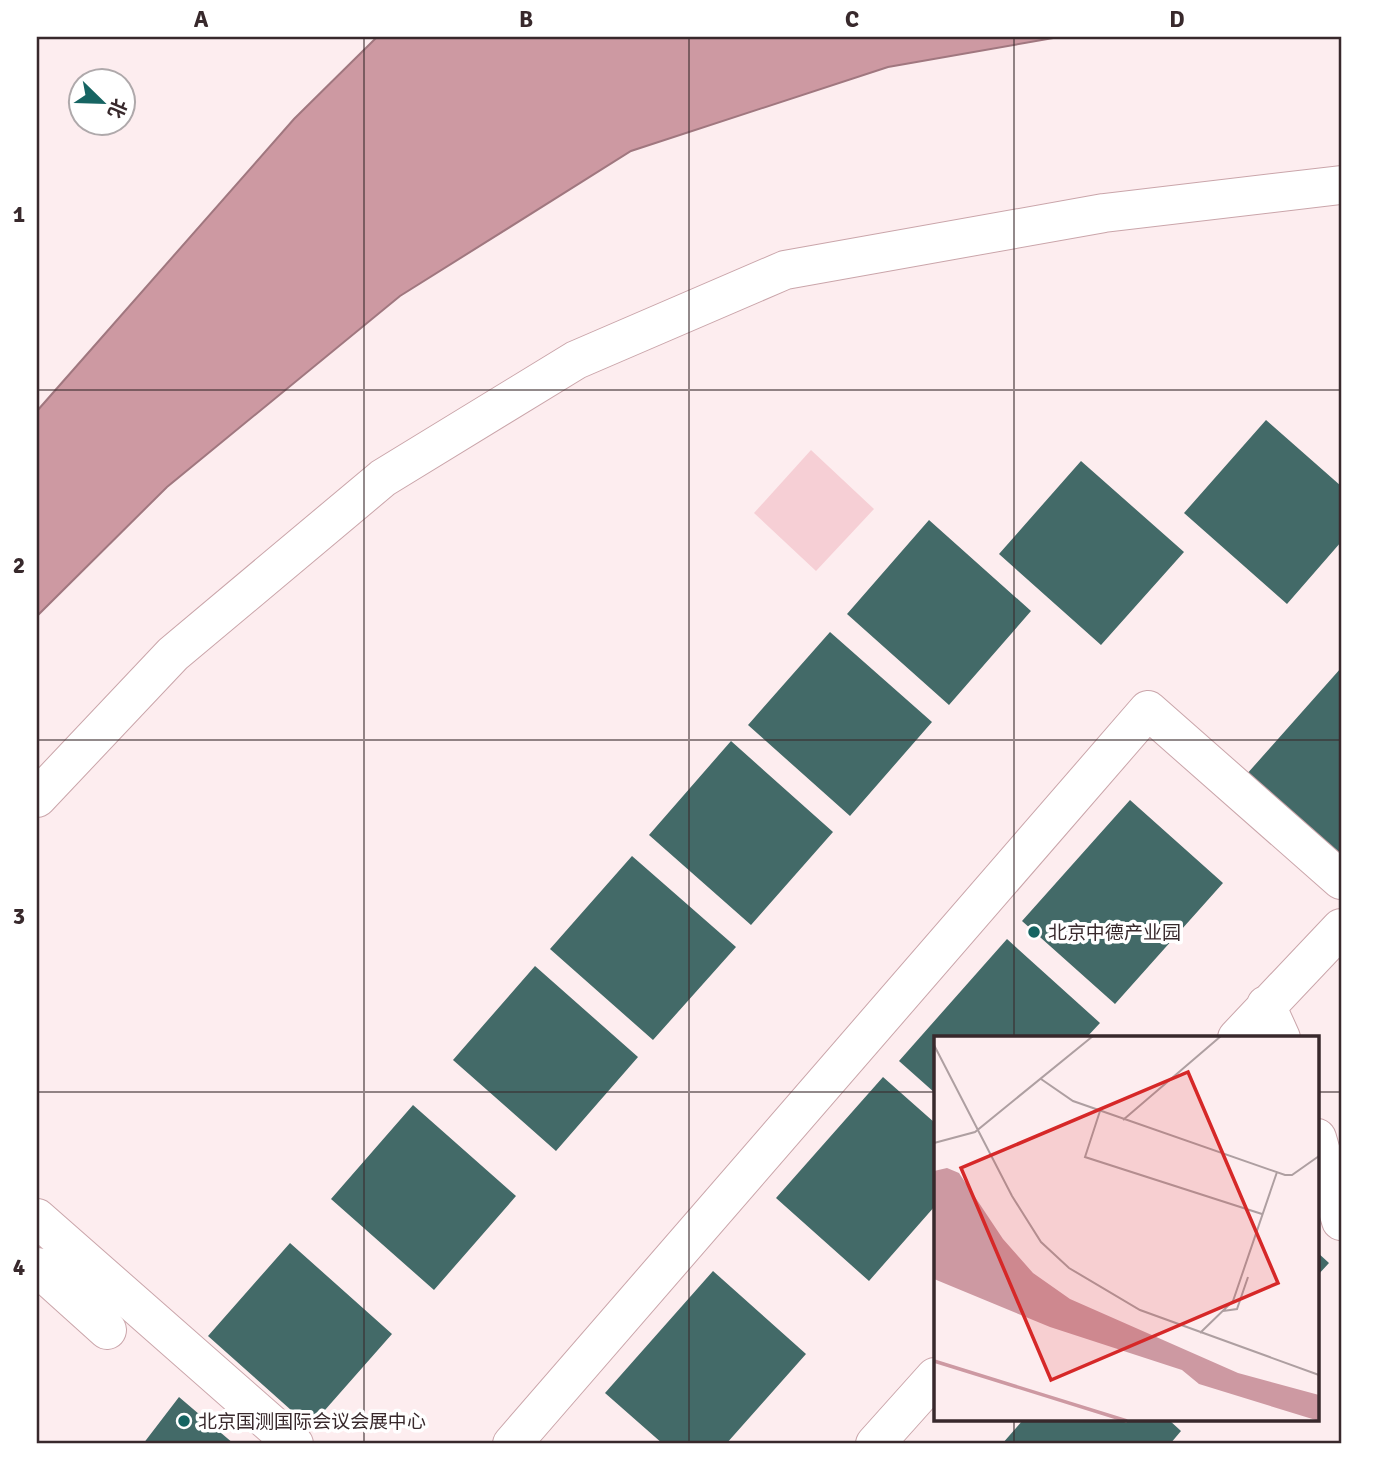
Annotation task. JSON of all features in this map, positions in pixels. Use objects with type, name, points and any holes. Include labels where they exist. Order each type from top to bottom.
[{"type":"street","points":[[37,798],[173,654],[383,478],[576,360],[785,270],[1104,213],[1341,185]]},
{"type":"street","points":[[512,1444],[1148,710],[1341,880]]},
{"type":"street","points":[[1242,1036],[1273,1022],[1341,928]]},
{"type":"street","points":[[1318,1142],[1341,1222]]},
{"type":"street","points":[[37,1218],[294,1444]]},
{"type":"street","points":[[37,1267],[107,1330]]},
{"type":"street","points":[[875,1444],[934,1378]]},
{"type":"shaded area","points":[[377,37],[1059,37],[888,67],[631,151],[400,296],[167,487],[37,616],[37,411],[294,119]]},
{"type":"shaded area","points":[[811,450],[874,509],[816,571],[754,513]]},
{"type":"building","points":[[1266,420],[1341,486],[1341,542],[1287,604],[1184,513]]},
{"type":"building","points":[[1081,461],[1184,552],[1101,645],[999,554]]},
{"type":"building","points":[[929,520],[1031,611],[949,705],[847,614]]},
{"type":"building","points":[[830,632],[932,722],[850,816],[748,725]]},
{"type":"building","points":[[1341,668],[1341,856],[1246,775]]},
{"type":"building","points":[[731,741],[833,832],[751,925],[649,835]]},
{"type":"building","points":[[1130,800],[1223,883],[1115,1004],[1022,921]]},
{"type":"building","points":[[632,856],[736,947],[653,1040],[550,949]]},
{"type":"building","points":[[1007,939],[1100,1023],[1088,1036],[934,1036],[934,1092],[899,1061]]},
{"type":"building","points":[[535,966],[638,1057],[556,1151],[453,1060]]},
{"type":"building","points":[[883,1077],[934,1122],[934,1207],[869,1281],[776,1198]]},
{"type":"building","points":[[413,1105],[516,1196],[434,1290],[331,1199]]},
{"type":"building","points":[[290,1243],[392,1334],[310,1427],[208,1336]]},
{"type":"building","points":[[1318,1253],[1329,1263],[1318,1275]]},
{"type":"building","points":[[713,1271],[806,1354],[726,1444],[663,1444],[605,1393]]},
{"type":"building","name":"北京国测国际会议会展中心","points":[[179,1397],[234,1444],[143,1444]]},
{"type":"building","points":[[1021,1422],[1171,1422],[1181,1431],[1170,1444],[1002,1444]]},
{"type":"place","name":"北京中德产业园","points":[[1034,932]]},
{"type":"place","name":"北京国测国际会议会展中心","points":[[184,1421]]}]
